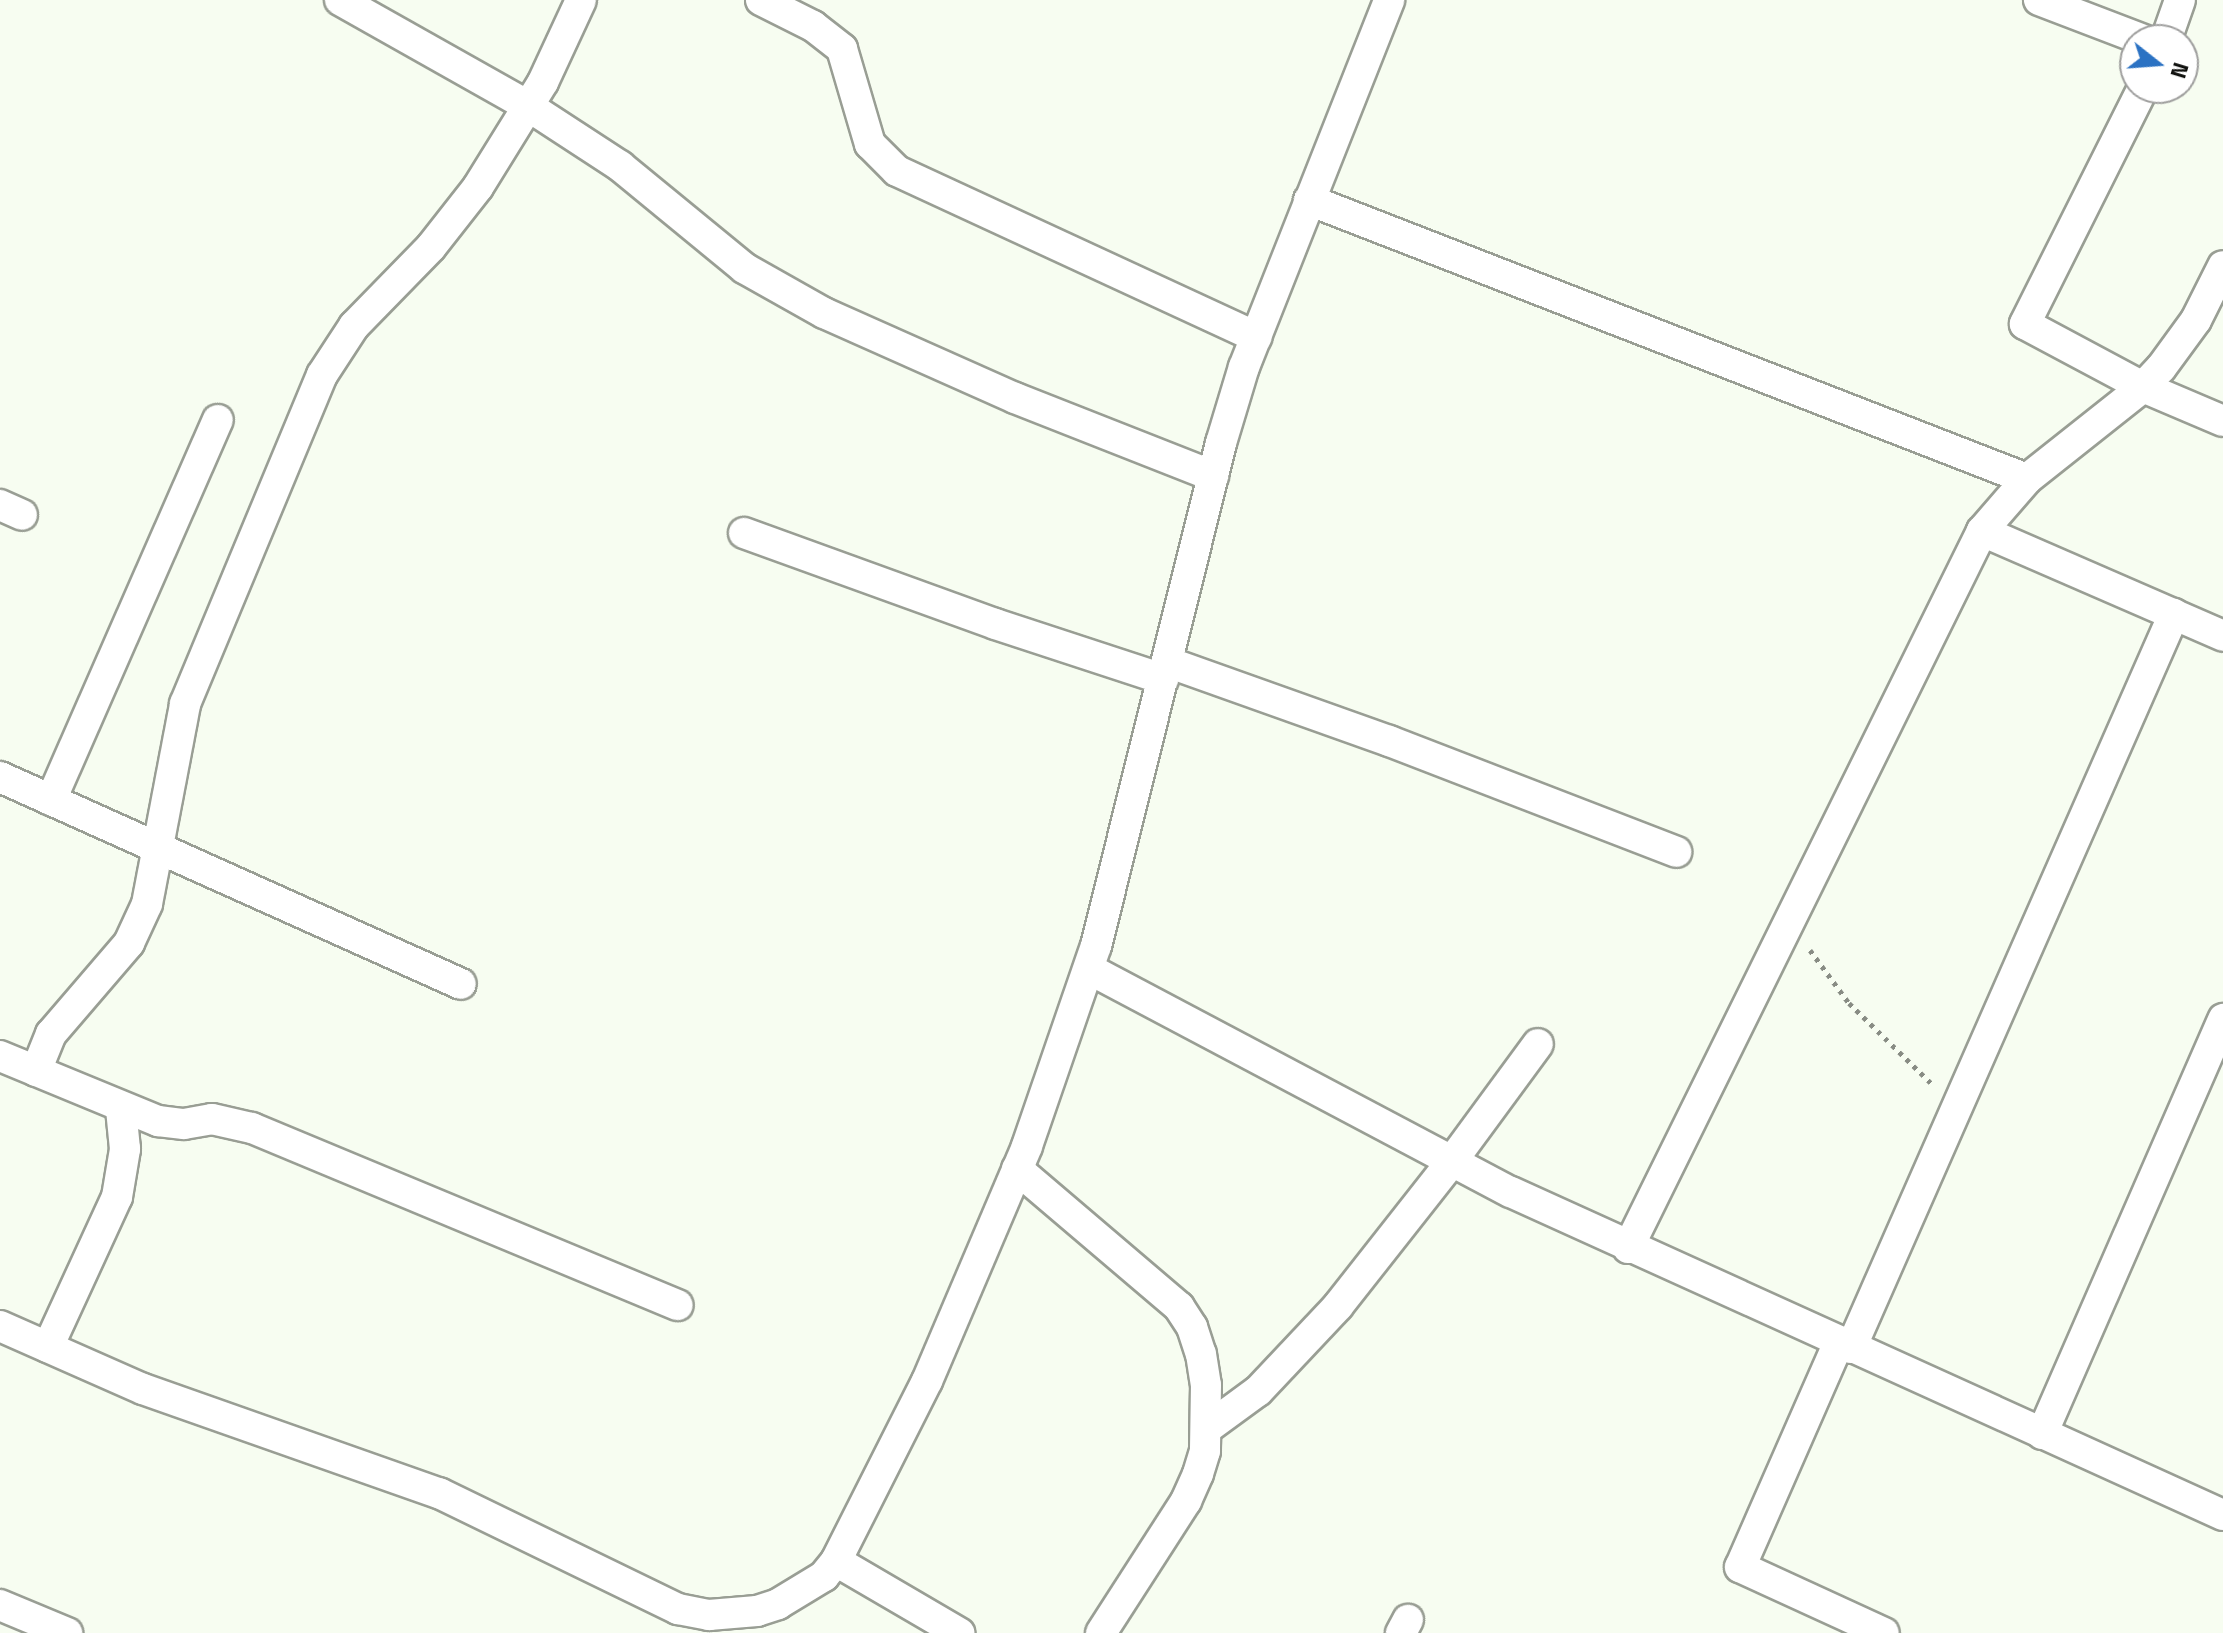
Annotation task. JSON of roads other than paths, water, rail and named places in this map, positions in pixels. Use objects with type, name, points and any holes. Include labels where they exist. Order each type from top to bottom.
[{"type":"street","points":[[340,0],[528,106],[620,166],[744,268],[824,313],[1015,398],[1213,476]]},
{"type":"street","points":[[36,1071],[51,1034],[129,943],[147,904],[185,704],[210,637],[322,375],[354,326],[431,247],[478,187],[528,106],[581,0]]},
{"type":"street","points":[[761,0],[813,26],[842,49],[870,144],[897,171],[1256,337]]},
{"type":"street","points":[[0,1326],[143,1389],[439,1493],[678,1609],[709,1615],[757,1611],[804,1591],[824,1576],[836,1561],[927,1381],[1017,1169],[1089,969],[1213,476],[1256,337],[1389,0]]},
{"type":"street","points":[[2039,0],[2119,30]]},
{"type":"street","points":[[2172,24],[2180,0]]},
{"type":"street","points":[[2135,104],[2025,324],[2143,387],[2223,421]]},
{"type":"street","points":[[1309,200],[2027,479]]},
{"type":"street","points":[[1628,1248],[1982,531],[2027,479],[2143,387],[2196,320],[2223,266]]},
{"type":"street","points":[[51,800],[218,420]]},
{"type":"street","points":[[1982,531],[2223,636]]},
{"type":"street","points":[[744,533],[995,624],[1165,671],[1389,741],[1676,852]]},
{"type":"street","points":[[1884,1633],[1740,1567],[1958,1106],[2174,614]]},
{"type":"street","points":[[0,777],[461,984]]},
{"type":"street","points":[[1089,969],[1452,1161],[1628,1248],[2223,1514]]},
{"type":"street","points":[[2042,1434],[2223,1019]]},
{"type":"street","points":[[1206,1429],[1258,1391],[1297,1352],[1452,1161],[1538,1044]]},
{"type":"street","points":[[0,1056],[121,1109],[158,1121],[184,1124],[212,1119],[252,1128],[678,1305]]},
{"type":"street","points":[[48,1347],[117,1197],[125,1149],[121,1109]]},
{"type":"street","points":[[1017,1169],[1179,1307],[1192,1327],[1201,1354],[1206,1385],[1205,1451],[1186,1501],[1101,1633]]},
{"type":"street","points":[[836,1561],[959,1633]]},
{"type":"street","points":[[0,1605],[67,1633]]}]
